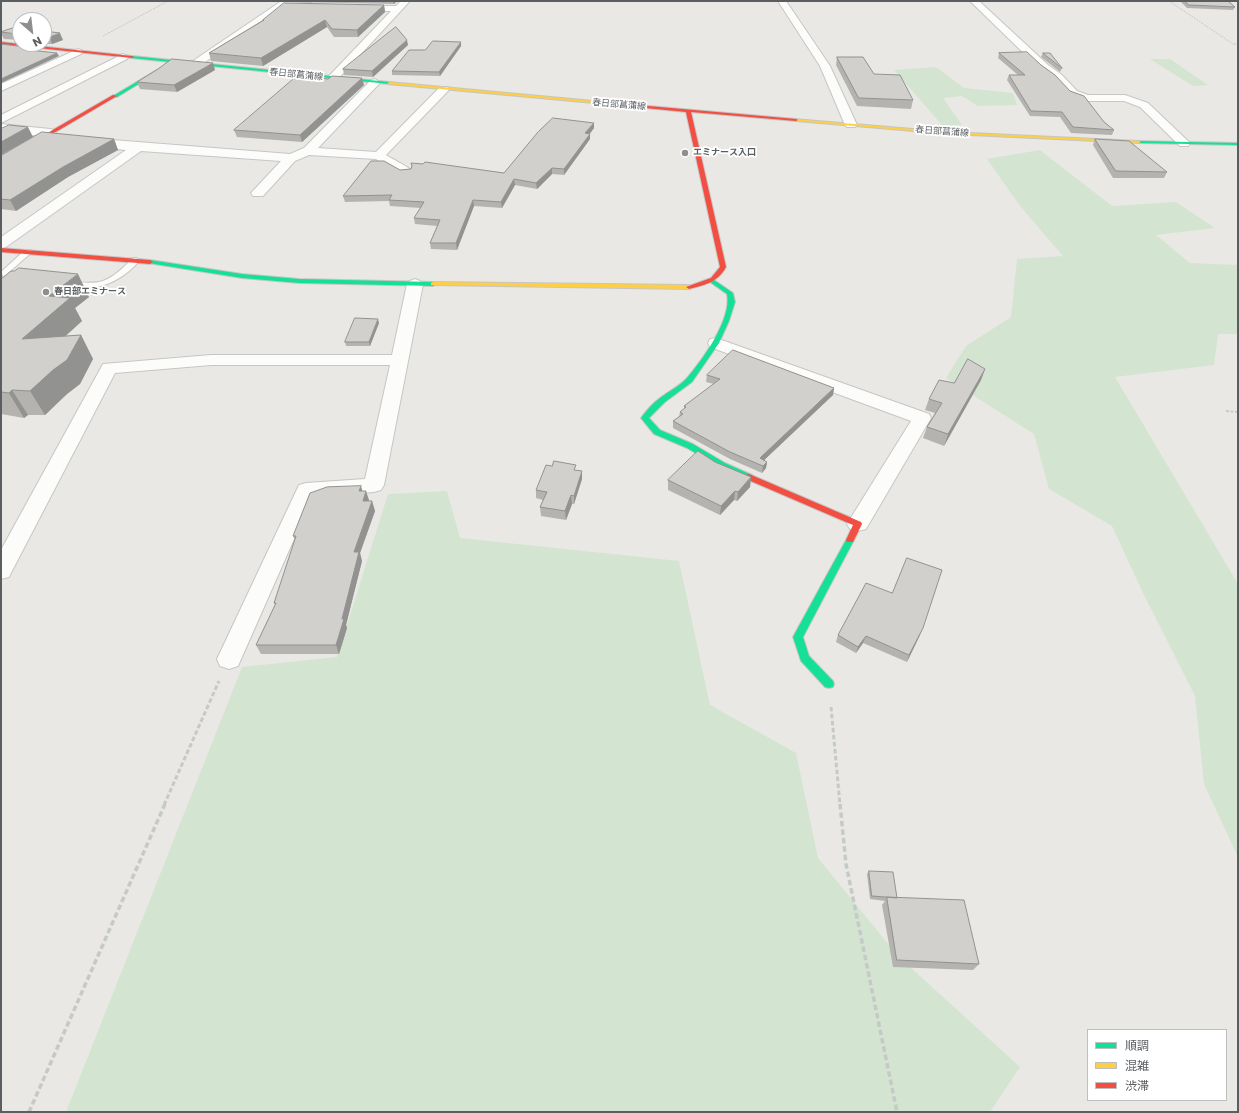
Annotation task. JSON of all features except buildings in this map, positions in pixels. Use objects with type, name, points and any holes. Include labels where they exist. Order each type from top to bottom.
[{"type":"street","points":[[333,78],[406,1]]},
{"type":"street","points":[[782,1],[825,66],[851,124]]},
{"type":"street","points":[[974,1],[1044,67],[1058,77],[1073,93],[1087,98],[1125,98],[1139,102],[1184,143]]},
{"type":"street","points":[[194,65],[280,5],[319,6]]},
{"type":"street","points":[[343,7],[398,9]]},
{"type":"street","name":"春日部菖蒲線","points":[[1,43],[194,65],[688,111],[949,133],[1019,137],[1238,144]]},
{"type":"street","points":[[1,88],[78,52]]},
{"type":"street","points":[[1,120],[123,57]]},
{"type":"street","points":[[1,162],[52,136],[156,73],[171,62]]},
{"type":"street","points":[[77,141],[290,158],[308,151],[375,82]]},
{"type":"street","points":[[379,156],[444,88]]},
{"type":"street","points":[[1,250],[136,260],[271,279],[415,284],[687,288],[712,281],[720,274],[723,267],[688,111]]},
{"type":"street","points":[[1,128],[52,136]]},
{"type":"street","points":[[1,244],[138,147]]},
{"type":"street","points":[[308,151],[379,156],[394,166],[406,171]]},
{"type":"street","points":[[258,193],[290,158]]},
{"type":"street","points":[[712,281],[730,293],[732,302],[716,343],[689,380],[662,400],[645,418],[657,432],[690,446],[722,465],[858,524]]},
{"type":"street","points":[[229,659],[306,490],[374,485],[398,360],[415,284]]},
{"type":"street","points":[[716,343],[922,418],[858,524],[798,637],[806,658],[829,684]]},
{"type":"street","points":[[1,571],[109,368],[211,360],[398,360]]},
{"type":"lane","points":[[26,282],[10,281],[4,273],[28,252]]},
{"type":"lane","points":[[63,284],[92,286],[106,284],[114,280],[136,260]]},
{"type":"path","points":[[78,52],[84,46],[168,1]]},
{"type":"path","points":[[1169,1],[1233,44],[1238,44]]},
{"type":"path","points":[[1226,411],[1238,412]]},
{"type":"path","points":[[29,1112],[229,659]]},
{"type":"path","points":[[829,684],[846,864],[897,1112]]},
{"type":"green space","points":[[1150,59],[1170,59],[1208,85],[1193,86]]},
{"type":"green space","points":[[936,67],[964,88],[1013,93],[1017,105],[978,106],[962,96],[943,98],[962,125],[942,125],[894,70]]},
{"type":"green space","points":[[1040,150],[1112,206],[1176,202],[1215,228],[1156,235],[1190,263],[1238,265],[1238,334],[1218,334],[1214,365],[1115,377],[1238,584],[1238,857],[1204,784],[1195,696],[1142,591],[1112,526],[1049,489],[1034,434],[946,378],[966,346],[1011,317],[1017,259],[1063,256],[1020,206],[987,159]]},
{"type":"green space","points":[[447,491],[460,538],[679,561],[710,705],[796,753],[818,858],[898,956],[1020,1067],[990,1112],[66,1112],[242,667],[337,657],[388,494]]},
{"type":"traffic: fast","points":[[132,57],[389,83]]},
{"type":"traffic: fast","points":[[115,96],[163,68]]},
{"type":"traffic: fast","points":[[1139,142],[1238,144]]},
{"type":"traffic: fast","points":[[150,262],[242,276],[299,281],[433,284]]},
{"type":"traffic: fast","points":[[712,281],[730,293],[732,302],[726,321],[716,343],[689,380],[662,400],[645,418],[657,432],[690,446],[722,465],[749,477]]},
{"type":"traffic: fast","points":[[829,684],[805,658],[798,637],[850,540]]},
{"type":"traffic: slow","points":[[389,83],[594,102]]},
{"type":"traffic: slow","points":[[796,120],[949,133],[1139,142]]},
{"type":"traffic: slow","points":[[433,284],[689,287]]},
{"type":"traffic: jam","points":[[1,43],[132,57]]},
{"type":"traffic: jam","points":[[1,162],[115,96]]},
{"type":"traffic: jam","points":[[594,102],[796,120]]},
{"type":"traffic: jam","points":[[688,111],[723,267],[713,279],[689,287]]},
{"type":"traffic: jam","points":[[1,250],[150,262]]},
{"type":"traffic: jam","points":[[749,477],[858,524],[850,540]]},
{"type":"place","name":"エミナース入口","points":[[685,153]]},
{"type":"place","name":"春日部エミナース","points":[[46,292]]}]
